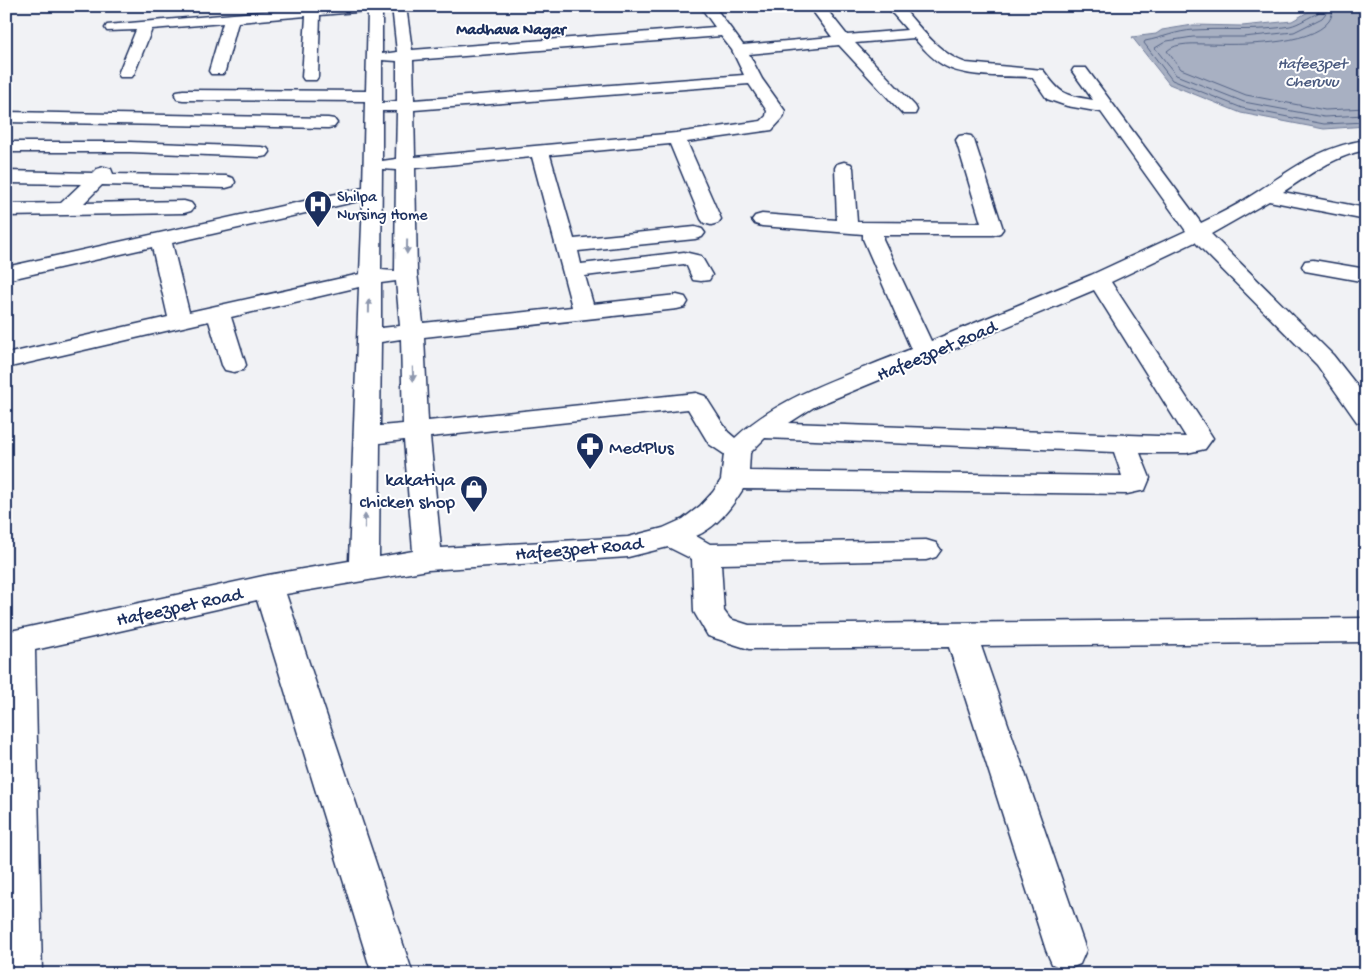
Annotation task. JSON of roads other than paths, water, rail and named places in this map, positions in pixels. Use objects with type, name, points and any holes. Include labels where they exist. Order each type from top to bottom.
[{"type":"street","points":[[263,6],[158,21],[108,19],[108,22],[158,21],[232,18],[376,6],[364,570]]},
{"type":"street","points":[[399,6],[404,55],[406,273],[412,332],[416,430],[428,559]]},
{"type":"street","points":[[373,166],[676,138],[766,126],[774,118],[776,111],[754,79],[738,50],[707,6]]},
{"type":"street","points":[[816,6],[843,40],[909,110]]},
{"type":"street","points":[[893,6],[937,54],[950,63],[964,68],[1037,73],[1053,95],[1067,101],[1108,108]]},
{"type":"street","points":[[310,78],[313,11]]},
{"type":"street","points":[[217,71],[232,18]]},
{"type":"street","points":[[126,74],[158,21]]},
{"type":"street","points":[[374,58],[724,31]]},
{"type":"street","points":[[738,50],[917,33]]},
{"type":"street","points":[[1080,71],[1198,233],[1325,360],[1366,416]]},
{"type":"street","points":[[183,95],[373,102],[405,105],[754,79]]},
{"type":"street","points":[[65,210],[196,81]]},
{"type":"street","points":[[6,117],[328,123]]},
{"type":"street","points":[[676,138],[711,219]]},
{"type":"street","points":[[762,220],[873,229],[993,229],[965,140]]},
{"type":"street","name":"Hafeezpet Road","points":[[12,642],[268,586],[428,559],[628,546],[671,536],[693,526],[710,513],[723,499],[735,480],[737,450],[759,430],[805,402],[925,354],[1099,280],[1198,233],[1266,195],[1326,156],[1347,148],[1366,145]]},
{"type":"street","points":[[6,146],[130,147],[261,152]]},
{"type":"street","points":[[539,150],[584,311]]},
{"type":"street","points":[[1326,156],[1366,163]]},
{"type":"street","points":[[844,168],[847,227]]},
{"type":"street","points":[[6,177],[226,182]]},
{"type":"street","points":[[6,274],[372,192]]},
{"type":"street","points":[[1266,195],[1366,214]]},
{"type":"street","points":[[6,210],[184,207]]},
{"type":"street","points":[[873,229],[874,239],[925,354]]},
{"type":"street","points":[[567,246],[695,233]]},
{"type":"street","points":[[161,240],[180,321]]},
{"type":"street","points":[[574,271],[684,258],[692,259],[696,262],[701,275]]},
{"type":"street","points":[[1313,266],[1366,276]]},
{"type":"street","points":[[6,361],[370,278],[406,273]]},
{"type":"street","points":[[759,430],[1124,444],[1187,445],[1196,442],[1200,438],[1099,280]]},
{"type":"street","points":[[368,336],[677,302]]},
{"type":"street","points":[[218,312],[234,365]]},
{"type":"street","points":[[366,436],[696,401],[718,438],[737,450]]},
{"type":"street","points":[[735,480],[1135,484],[1136,478],[1124,444]]},
{"type":"street","points":[[671,536],[706,554],[926,550]]},
{"type":"street","points":[[706,554],[709,612],[719,628],[749,637],[1365,632]]},
{"type":"street","points":[[268,586],[394,974]]},
{"type":"street","points":[[960,635],[1066,950]]},
{"type":"street","points":[[12,642],[14,891],[22,974]]},
{"type":"water","name":"Hafeezpet Cheruvu","points":[[1366,6],[1366,126],[1324,129],[1241,113],[1169,84],[1132,37],[1156,34],[1162,30],[1193,25],[1242,26],[1292,21],[1315,8]]},
{"type":"place","name":"Shilpa Nursing Home","points":[[318,228]]},
{"type":"place","name":"MedPlus","points":[[590,470]]},
{"type":"place","name":"kakatiya chicken shop","points":[[474,513]]},
{"type":"district","name":"Madhava Nagar","points":[[511,28]]}]
